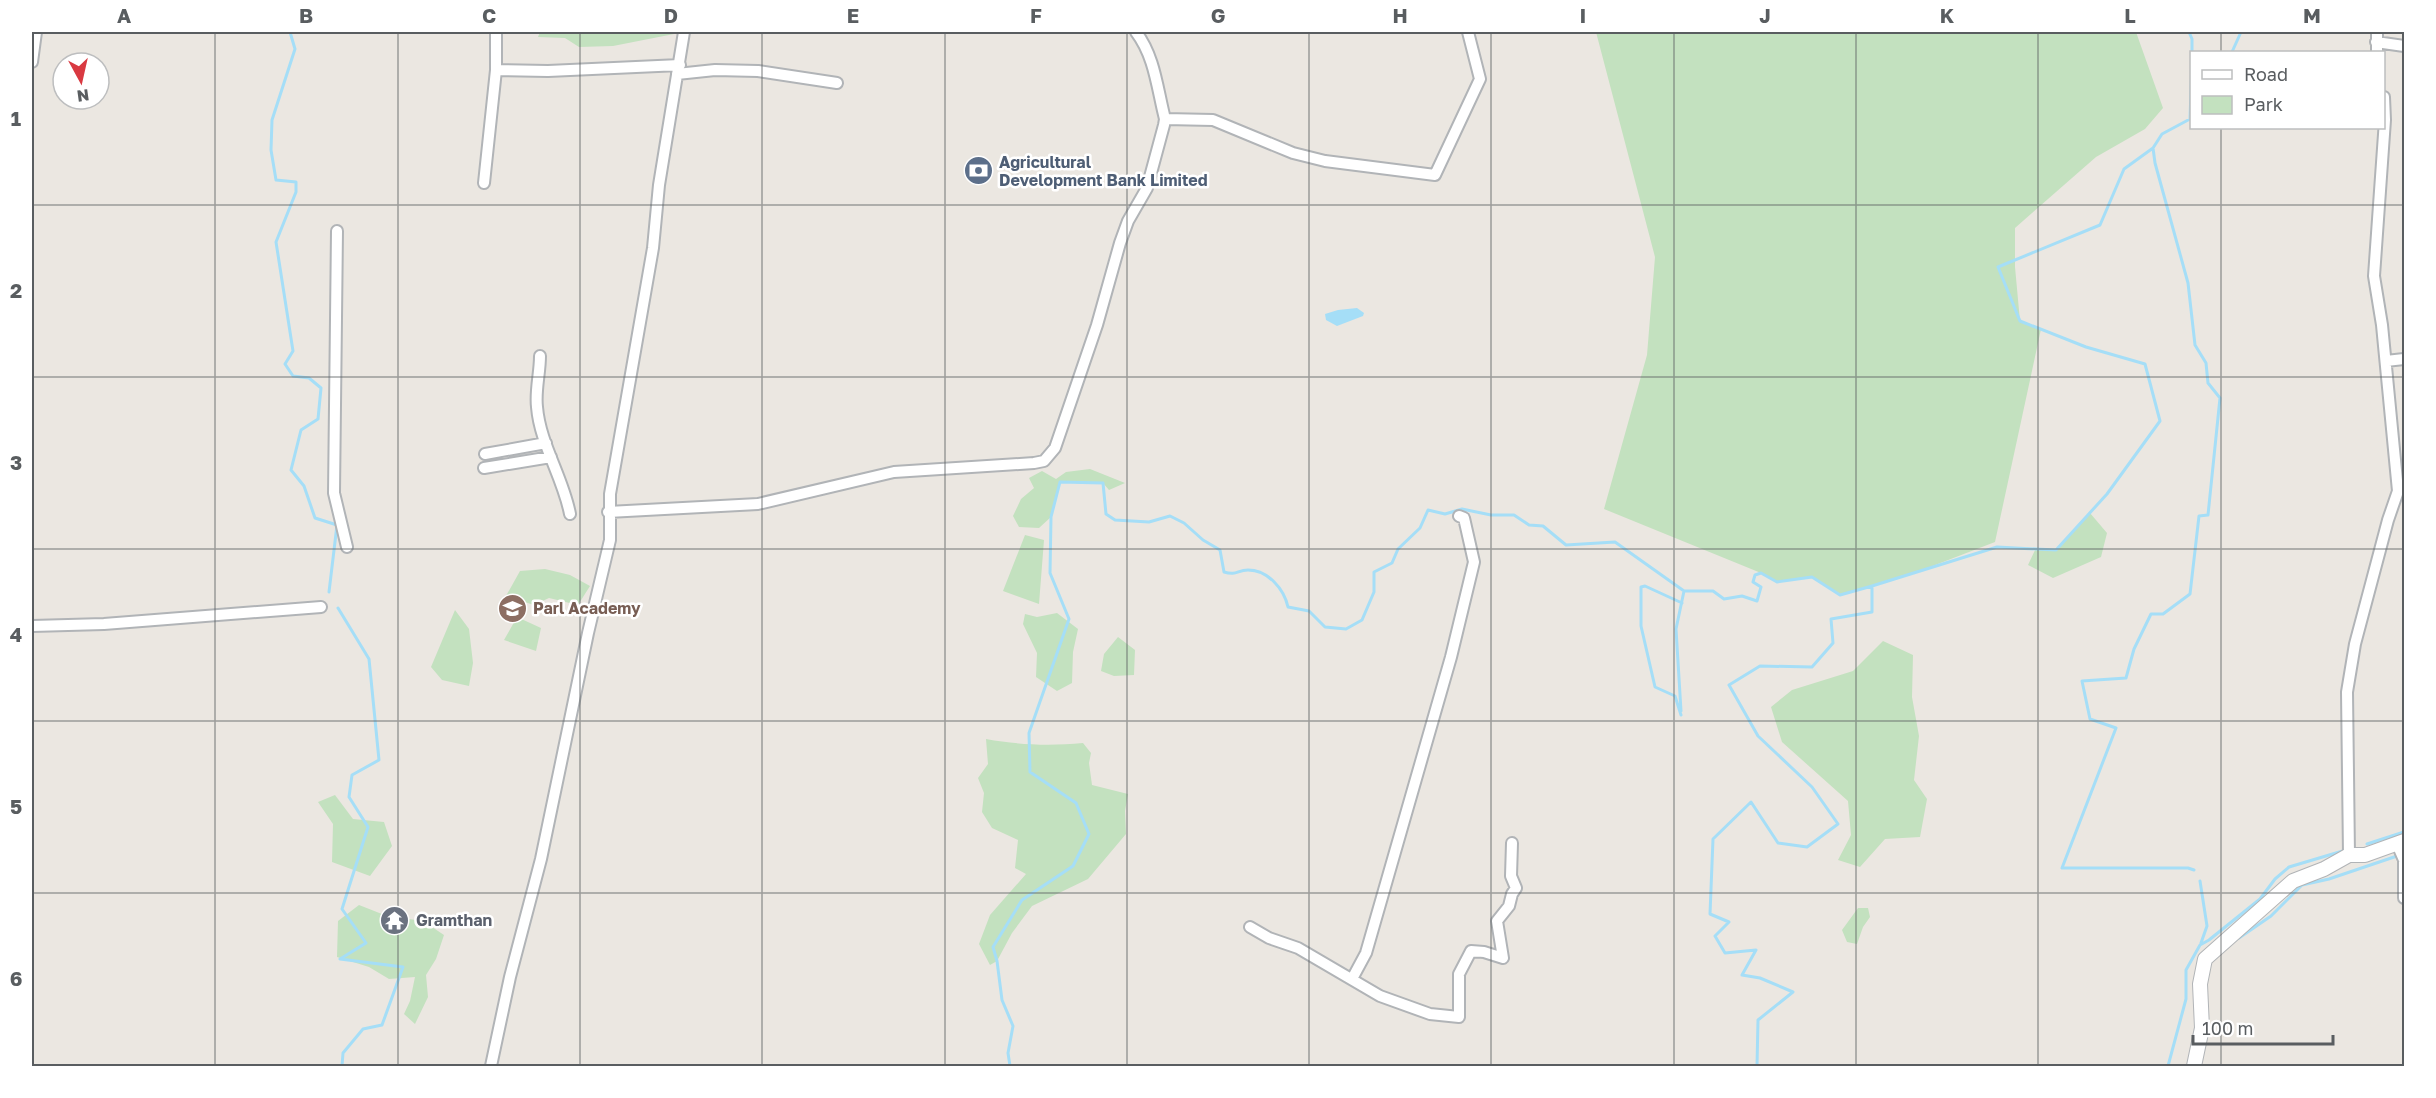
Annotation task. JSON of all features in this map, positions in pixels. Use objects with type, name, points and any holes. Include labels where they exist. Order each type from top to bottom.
[{"type":"street","points":[[32,62],[36,32]]},
{"type":"street","points":[[484,183],[496,70],[496,32]]},
{"type":"street","points":[[491,1066],[510,977],[541,859],[588,633],[610,540],[608,512],[649,270],[659,184],[684,32]]},
{"type":"street","points":[[608,512],[758,504],[902,471],[1001,467],[1044,461],[1055,448],[1097,325],[1128,220],[1152,175],[1165,119],[1152,62],[1136,32]]},
{"type":"street","points":[[1165,119],[1213,120],[1293,153],[1325,160],[1435,175],[1480,79],[1468,32]]},
{"type":"street","points":[[2377,42],[2404,46]]},
{"type":"street","points":[[496,70],[758,71],[837,83]]},
{"type":"street","points":[[2349,855],[2347,692],[2355,644],[2398,490],[2386,361],[2374,276],[2384,129]]},
{"type":"street","points":[[337,231],[334,493],[347,547]]},
{"type":"street","points":[[540,356],[536,406],[546,443],[566,492],[570,514]]},
{"type":"street","points":[[2386,361],[2404,359]]},
{"type":"street","points":[[485,454],[546,443]]},
{"type":"street","points":[[484,468],[552,457]]},
{"type":"street","points":[[1352,979],[1366,953],[1451,657],[1474,562],[1464,518],[1459,516]]},
{"type":"street","points":[[32,626],[104,624],[321,607]]},
{"type":"street","points":[[1250,927],[1269,938],[1298,948],[1380,996],[1430,1014],[1459,1017],[1459,974],[1471,951],[1484,952],[1503,958],[1497,921],[1509,906],[1516,888],[1511,876],[1512,843]]},
{"type":"street","points":[[2194,1066],[2202,1028],[2200,984],[2205,959],[2293,881],[2324,869],[2349,855],[2365,855],[2401,843],[2404,898]]},
{"type":"green space","points":[[540,32],[674,32],[674,34],[613,46],[579,47],[565,38],[538,37]]},
{"type":"green space","points":[[1596,32],[2136,32],[2163,108],[2145,129],[2096,157],[2015,228],[2015,267],[2020,321],[2041,329],[1995,542],[1930,567],[1840,595],[1812,577],[1777,582],[1761,573],[1604,509],[1647,355],[1655,257]]},
{"type":"green space","points":[[1090,469],[1125,483],[1109,490],[1103,483],[1060,482],[1051,517],[1039,528],[1019,527],[1013,516],[1021,499],[1034,488],[1029,478],[1042,471],[1056,479],[1066,472]]},
{"type":"green space","points":[[2090,513],[2107,533],[2101,557],[2053,578],[2028,565],[2036,548],[2056,550]]},
{"type":"green space","points":[[1025,535],[1044,540],[1039,604],[1003,591]]},
{"type":"green space","points":[[545,569],[570,575],[590,586],[578,605],[549,598],[534,605],[506,596],[520,571]]},
{"type":"green space","points":[[455,610],[469,629],[473,663],[469,686],[442,680],[431,667]]},
{"type":"green space","points":[[1057,613],[1078,629],[1073,652],[1072,683],[1057,691],[1036,677],[1037,653],[1023,624],[1025,614],[1037,617]]},
{"type":"green space","points":[[517,617],[541,628],[536,651],[504,640]]},
{"type":"green space","points":[[1118,637],[1135,650],[1134,675],[1114,676],[1101,671],[1104,654]]},
{"type":"green space","points":[[1883,641],[1913,655],[1912,697],[1919,736],[1914,780],[1927,799],[1920,837],[1885,839],[1860,867],[1838,860],[1851,835],[1848,801],[1782,742],[1771,707],[1792,690],[1853,671]]},
{"type":"green space","points":[[986,739],[1034,744],[1083,743],[1091,753],[1089,763],[1092,785],[1128,794],[1125,811],[1126,834],[1088,879],[1032,906],[1012,933],[997,961],[990,965],[979,944],[990,915],[1026,874],[1015,868],[1018,840],[992,828],[982,812],[984,793],[978,778],[988,764]]},
{"type":"green space","points":[[335,795],[353,819],[384,822],[392,846],[370,876],[332,862],[333,824],[318,802]]},
{"type":"green space","points":[[359,905],[387,916],[423,921],[444,935],[436,959],[426,975],[428,997],[415,1024],[404,1014],[410,1001],[415,977],[389,979],[369,967],[337,957],[338,921]]},
{"type":"green space","points":[[1858,908],[1868,908],[1870,917],[1863,927],[1857,944],[1847,942],[1842,930]]},
{"type":"water","points":[[1357,308],[1364,313],[1363,316],[1337,326],[1326,320],[1325,314]]},
{"type":"waterway","points":[[290,32],[295,49],[272,120],[271,150],[276,180],[296,182],[296,192],[276,242],[293,351],[285,364],[293,376],[309,378],[321,388],[318,419],[301,430],[291,470],[304,486],[315,518],[337,525],[329,592]]},
{"type":"waterway","points":[[2189,32],[2192,39],[2192,51]]},
{"type":"waterway","points":[[2232,51],[2241,32]]},
{"type":"waterway","points":[[1757,1066],[1758,1020],[1793,992],[1760,978],[1742,975],[1756,950],[1725,953],[1715,936],[1729,922],[1710,914],[1713,839],[1751,802],[1778,843],[1807,847],[1838,824],[1812,787],[1758,736],[1729,685],[1760,666],[1812,667],[1833,643],[1831,619],[1872,612],[1872,586],[1997,547],[2056,550],[2107,494],[2160,421],[2145,364],[2086,347],[2020,321],[1998,267],[2100,225],[2124,169],[2153,148],[2162,134],[2190,119]]},
{"type":"waterway","points":[[2153,148],[2155,163],[2188,283],[2195,345],[2206,363],[2208,383],[2220,398],[2208,515],[2199,516],[2190,594],[2163,614],[2151,614],[2134,649],[2126,678],[2082,681],[2090,719],[2116,728],[2062,868],[2188,868],[2194,870]]},
{"type":"waterway","points":[[1010,1066],[1008,1053],[1013,1026],[1002,1000],[993,947],[1022,900],[1073,866],[1089,834],[1076,803],[1030,772],[1029,733],[1069,619],[1050,573],[1051,517],[1060,482],[1103,483],[1106,514],[1115,520],[1149,522],[1170,516],[1184,523],[1203,540],[1220,550],[1224,572],[1248,570],[1262,573],[1279,587],[1288,607],[1309,611],[1325,627],[1346,629],[1362,620],[1374,592],[1374,572],[1392,563],[1398,549],[1420,528],[1428,510],[1445,514],[1462,509],[1491,515],[1514,515],[1529,525],[1543,526],[1566,545],[1615,542],[1684,591],[1713,591],[1724,599],[1742,596],[1757,601],[1761,587],[1753,582],[1755,575],[1761,573],[1777,582],[1812,577],[1840,595],[1872,586]]},
{"type":"waterway","points":[[1681,715],[1675,696],[1655,687],[1641,626],[1641,587],[1645,586],[1682,603]]},
{"type":"waterway","points":[[1681,711],[1676,629],[1684,591]]},
{"type":"waterway","points":[[338,608],[369,659],[379,760],[352,775],[349,797],[368,827],[342,909],[366,943],[340,959],[403,967],[382,1025],[363,1029],[343,1053],[342,1066]]},
{"type":"waterway","points":[[2367,844],[2404,832]]},
{"type":"waterway","points":[[2168,1066],[2186,999],[2186,970],[2200,945],[2260,899],[2275,879],[2289,867],[2346,850]]},
{"type":"waterway","points":[[2239,938],[2271,916],[2302,885],[2329,879],[2400,855]]},
{"type":"waterway","points":[[2200,881],[2207,926],[2201,943]]},
{"type":"place","name":"Agricultural Development Bank Limited","points":[[978,171]]},
{"type":"place","name":"Parl Academy","points":[[512,608]]},
{"type":"place","name":"Gramthan","points":[[395,920]]}]
